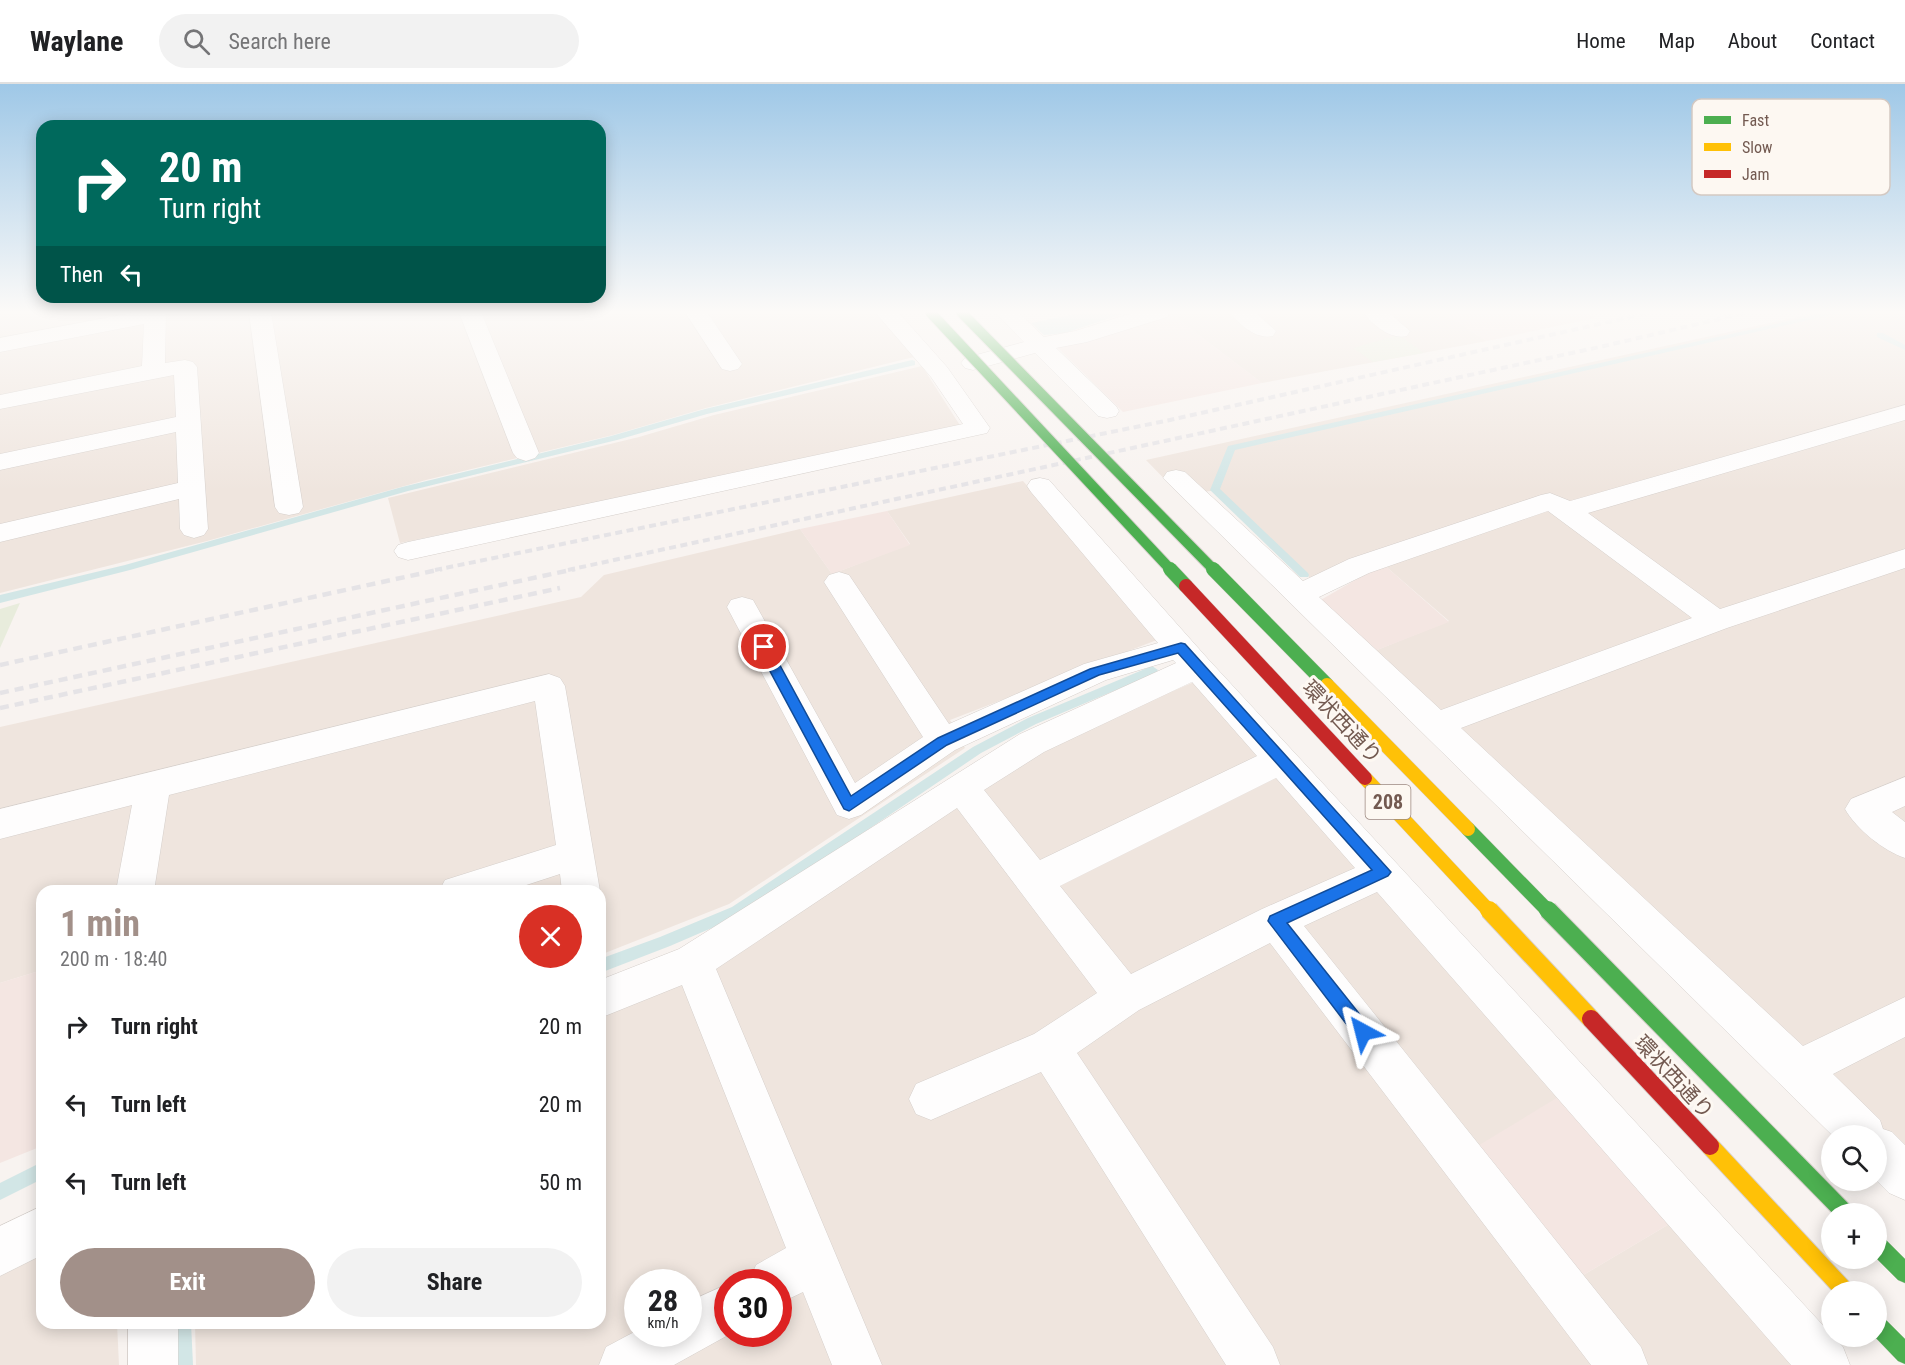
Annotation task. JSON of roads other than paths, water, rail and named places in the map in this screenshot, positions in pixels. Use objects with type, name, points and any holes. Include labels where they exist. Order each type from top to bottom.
[{"type":"highway","name":"環状西通り","points":[[986,372],[1836,1281]]},
{"type":"highway","name":"環状西通り","points":[[1020,372],[1835,1203]]},
{"type":"highway","points":[[1887,1255],[1905,1273]]},
{"type":"highway","points":[[1887,1335],[1905,1354]]},
{"type":"street","points":[[0,402],[149,372]]},
{"type":"street","points":[[185,372],[194,529]]},
{"type":"street","points":[[269,372],[289,507]]},
{"type":"street","points":[[494,372],[526,453]]},
{"type":"street","points":[[408,551],[978,428],[939,372]]},
{"type":"street","points":[[1068,372],[1107,411]]},
{"type":"street","points":[[1567,510],[1905,412]]},
{"type":"street","points":[[0,462],[187,422]]},
{"type":"street","points":[[1176,478],[1853,1125]]},
{"type":"street","points":[[1040,486],[1189,657],[1825,1365]]},
{"type":"street","points":[[0,533],[191,488]]},
{"type":"street","points":[[1299,596],[1359,567],[1550,501],[1567,510],[1716,621]]},
{"type":"street","points":[[1434,725],[1716,621],[1905,558]]},
{"type":"street","points":[[839,582],[943,741]]},
{"type":"street","points":[[742,607],[849,805],[943,741],[1095,672],[1189,657]]},
{"type":"street","points":[[606,997],[693,962],[1032,743],[1189,657]]},
{"type":"street","points":[[0,824],[549,686],[580,885]]},
{"type":"street","points":[[1036,880],[1281,760]]},
{"type":"street","points":[[136,885],[153,785]]},
{"type":"street","points":[[962,787],[1125,997]]},
{"type":"street","points":[[1905,791],[1863,808],[1905,843]]},
{"type":"street","points":[[477,885],[575,854]]},
{"type":"street","points":[[931,1099],[1049,1048],[1125,997],[1276,921],[1383,872]]},
{"type":"street","points":[[1276,921],[1623,1365]]},
{"type":"street","points":[[693,962],[857,1365]]},
{"type":"street","points":[[1798,1070],[1905,1016]]},
{"type":"street","points":[[1049,1048],[1255,1365]]},
{"type":"street","points":[[1887,1159],[1905,1177]]},
{"type":"street","points":[[0,1252],[36,1232]]},
{"type":"street","points":[[792,1271],[814,1259]]},
{"type":"street","points":[[153,1329],[153,1365]]},
{"type":"street","points":[[624,1365],[657,1347]]},
{"type":"waterway","points":[[0,599],[126,568],[405,489],[614,438],[705,412],[875,372]]},
{"type":"waterway","points":[[1304,575],[1215,490],[1231,448],[1572,372]]},
{"type":"waterway","points":[[606,964],[665,942],[737,911],[977,750],[1032,721],[1152,670]]},
{"type":"waterway","points":[[0,1192],[36,1173]]},
{"type":"waterway","points":[[182,1329],[184,1365]]},
{"type":"railway","points":[[435,570],[1170,420],[1386,372]]},
{"type":"railway","points":[[568,570],[1485,372]]},
{"type":"railway","points":[[0,665],[442,569]]},
{"type":"railway","points":[[0,693],[575,569]]},
{"type":"railway","points":[[0,708],[560,588]]}]
